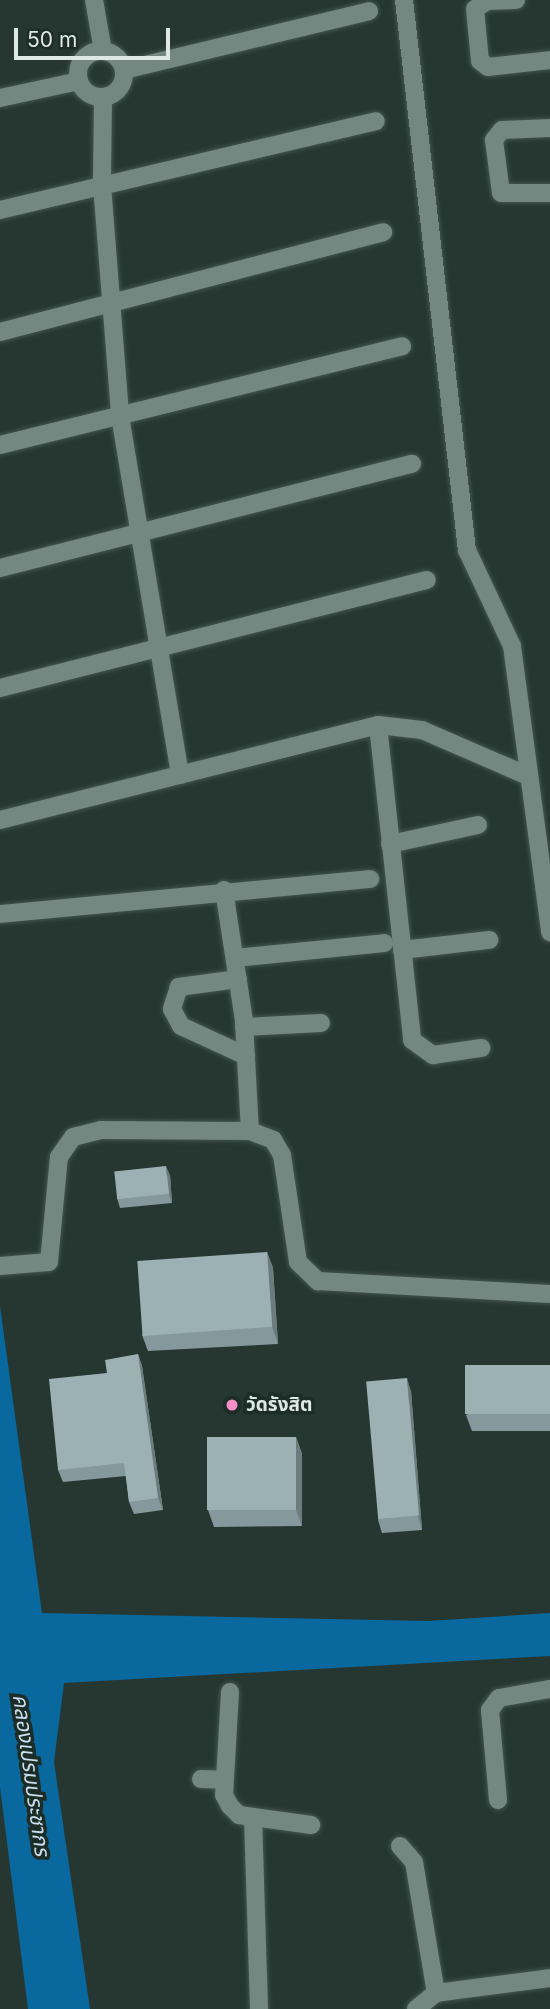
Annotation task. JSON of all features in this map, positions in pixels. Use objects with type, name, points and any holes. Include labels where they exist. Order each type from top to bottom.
[{"type":"street","points":[[94,0],[103,51]]},
{"type":"street","points":[[404,0],[467,550],[512,646],[526,775],[550,932]]},
{"type":"street","points":[[516,0],[487,1],[475,9],[480,61],[488,66],[550,60]]},
{"type":"street","points":[[124,70],[369,11]]},
{"type":"street","points":[[103,51],[116,57],[124,70],[117,91],[103,97],[88,93],[79,81],[83,60],[103,51]]},
{"type":"street","points":[[0,98],[79,81]]},
{"type":"street","points":[[103,97],[102,185],[109,304],[120,416],[180,775]]},
{"type":"street","points":[[0,210],[376,121]]},
{"type":"street","points":[[550,128],[502,130],[494,140],[501,193],[550,193]]},
{"type":"street","points":[[0,332],[383,232]]},
{"type":"street","points":[[0,445],[402,346]]},
{"type":"street","points":[[0,569],[412,464]]},
{"type":"street","points":[[0,688],[427,580]]},
{"type":"street","points":[[0,820],[378,725],[422,730],[526,775]]},
{"type":"street","points":[[378,725],[412,1040],[419,1051],[481,1048]]},
{"type":"street","points":[[390,844],[478,825]]},
{"type":"street","points":[[0,914],[224,890],[370,879]]},
{"type":"street","points":[[224,890],[244,1027],[250,1131]]},
{"type":"street","points":[[402,950],[489,940]]},
{"type":"street","points":[[235,958],[384,943]]},
{"type":"street","points":[[238,979],[179,987],[172,1009],[181,1026],[246,1056]]},
{"type":"street","points":[[244,1027],[321,1023]]},
{"type":"street","points":[[0,1266],[49,1262],[59,1157],[73,1137],[101,1130],[250,1131],[273,1140],[282,1155],[298,1262],[318,1281],[550,1294]]},
{"type":"street","points":[[498,1800],[490,1710],[499,1698],[550,1689]]},
{"type":"street","points":[[230,1692],[225,1780],[230,1806],[253,1818],[311,1825]]},
{"type":"street","points":[[201,1779],[225,1780]]},
{"type":"street","points":[[253,1818],[259,2009]]},
{"type":"street","points":[[400,1846],[414,1862],[436,1993]]},
{"type":"street","points":[[416,2009],[436,1993],[550,1979]]},
{"type":"water","name":"คลองเปรมประชากร","points":[[0,1306],[42,1613],[429,1621],[550,1613],[550,1656],[64,1683],[54,1762],[90,2009],[28,2009],[0,1787]]},
{"type":"building","points":[[166,1166],[169,1194],[117,1199],[114,1171]]},
{"type":"building","points":[[267,1252],[272,1327],[143,1336],[137,1261]]},
{"type":"building","points":[[138,1354],[158,1498],[129,1502],[124,1463],[58,1470],[49,1379],[107,1373],[105,1360]]},
{"type":"building","points":[[465,1365],[550,1365],[550,1414],[465,1414]]},
{"type":"building","points":[[407,1378],[419,1515],[378,1519],[366,1382]]},
{"type":"building","points":[[207,1437],[296,1437],[296,1510],[207,1510]]},
{"type":"place","name":"วัดรังสิต","points":[[232,1405]]}]
